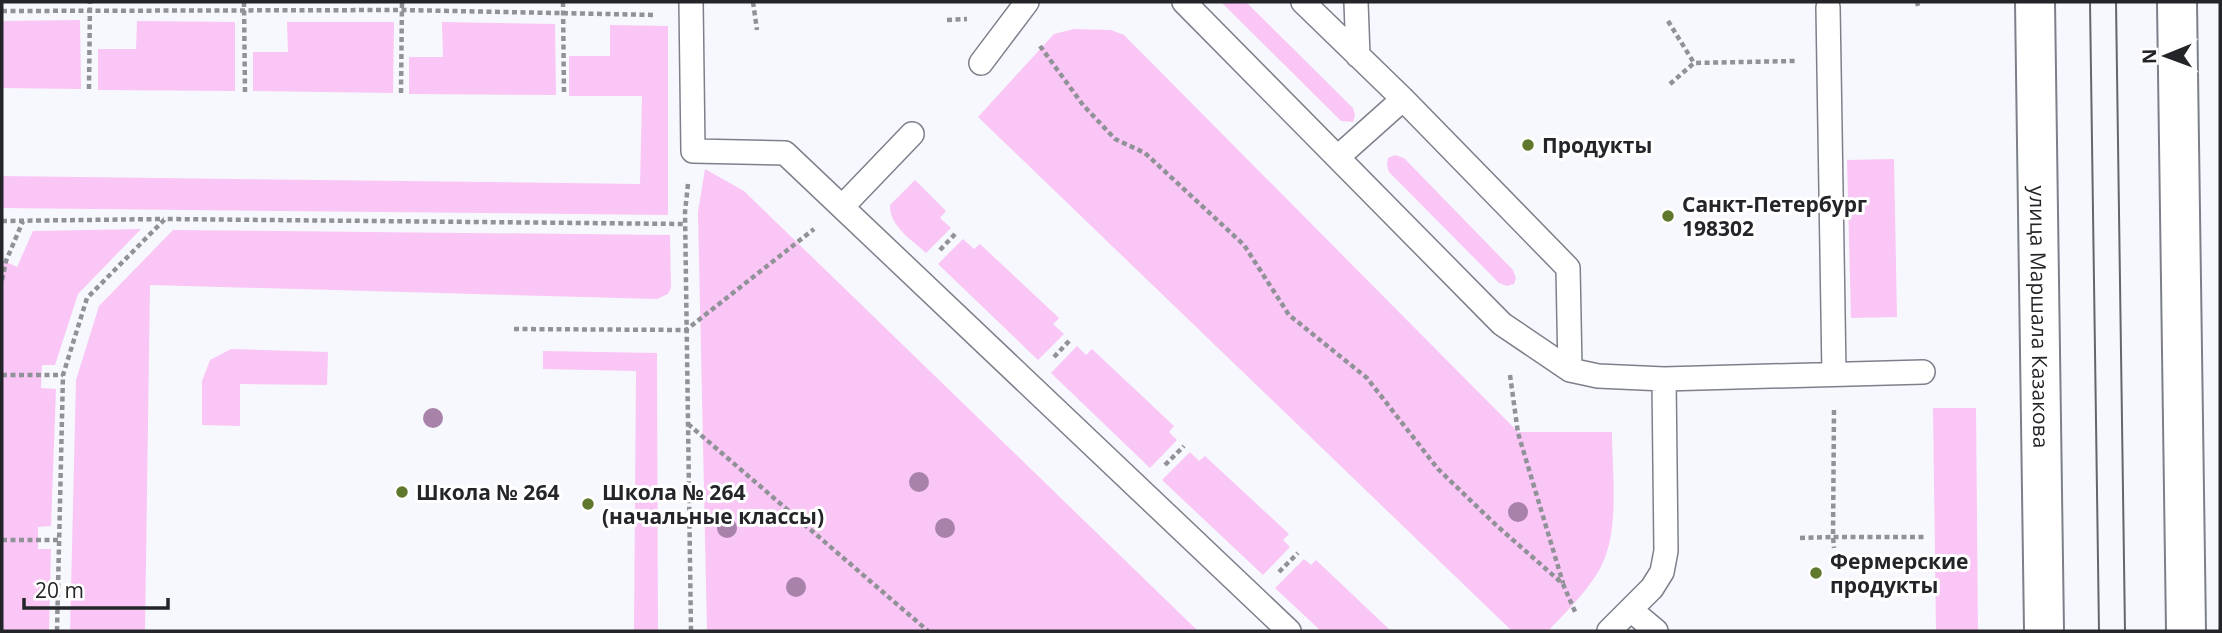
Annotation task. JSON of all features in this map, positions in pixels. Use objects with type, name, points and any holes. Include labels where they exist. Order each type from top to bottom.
[{"type":"street","name":"улица Маршала Казакова","points":[[2035,2],[2044,631]]},
{"type":"street","points":[[2177,2],[2186,631]]},
{"type":"lane","points":[[1184,2],[1502,324],[1570,370],[1598,376],[1664,379],[1923,372]]},
{"type":"lane","points":[[1303,2],[1568,268],[1570,370]]},
{"type":"lane","points":[[1356,2],[1358,56]]},
{"type":"lane","points":[[1828,7],[1834,374]]},
{"type":"lane","points":[[691,9],[693,150],[785,153],[1289,631]]},
{"type":"lane","points":[[981,63],[1021,10]]},
{"type":"lane","points":[[1338,157],[1402,99]]},
{"type":"lane","points":[[842,207],[912,134]]},
{"type":"lane","points":[[1609,631],[1652,588],[1662,572],[1665,551],[1664,379]]},
{"type":"lane","points":[[1630,610],[1656,631]]},
{"type":"path","points":[[89,89],[90,2]]},
{"type":"path","points":[[244,2],[244,92]]},
{"type":"path","points":[[401,93],[402,2]]},
{"type":"path","points":[[563,2],[564,95]]},
{"type":"path","points":[[753,2],[757,30]]},
{"type":"path","points":[[2,11],[402,10],[563,14],[691,9]]},
{"type":"path","points":[[1021,10],[1047,55],[1083,106],[1115,139],[1145,153],[1244,245],[1289,315],[1367,378],[1438,469],[1563,584]]},
{"type":"path","points":[[1668,21],[1694,63]]},
{"type":"path","points":[[1670,84],[1694,63],[1829,61]]},
{"type":"path","points":[[514,329],[686,330],[842,207]]},
{"type":"path","points":[[685,212],[691,631]]},
{"type":"path","points":[[2,221],[165,219],[685,224]]},
{"type":"path","points":[[57,631],[63,375],[87,298],[165,219]]},
{"type":"path","points":[[2,280],[6,261],[23,221]]},
{"type":"path","points":[[1502,324],[1518,432],[1563,584],[1578,618]]},
{"type":"path","points":[[1834,374],[1834,548]]},
{"type":"path","points":[[2,375],[63,375]]},
{"type":"path","points":[[688,424],[928,631]]},
{"type":"path","points":[[1800,538],[1926,537]]},
{"type":"path","points":[[2,540],[60,540]]},
{"type":"shaded area","points":[[1221,2],[1246,2],[1353,108],[1353,122],[1341,121]]},
{"type":"shaded area","points":[[80,20],[81,89],[2,88],[2,21]]},
{"type":"shaded area","points":[[137,21],[235,22],[235,91],[98,90],[98,49],[136,49]]},
{"type":"shaded area","points":[[287,22],[394,22],[393,93],[253,91],[253,52],[288,52]]},
{"type":"shaded area","points":[[442,22],[555,24],[556,95],[409,94],[409,57],[443,57]]},
{"type":"shaded area","points":[[610,25],[668,26],[668,215],[2,208],[2,176],[640,184],[642,96],[569,96],[569,56],[610,56]]},
{"type":"shaded area","points":[[1074,29],[1111,30],[1124,35],[1518,432],[1612,432],[1613,523],[1605,557],[1587,588],[1548,631],[1512,631],[978,117],[1054,34]]},
{"type":"shaded area","points":[[1395,155],[1404,158],[1513,270],[1516,278],[1514,284],[1507,286],[1499,283],[1389,172],[1388,158]]},
{"type":"shaded area","points":[[1894,159],[1897,317],[1851,318],[1847,160]]},
{"type":"shaded area","points":[[705,169],[744,191],[1198,631],[707,631],[698,212]]},
{"type":"shaded area","points":[[915,180],[946,211],[940,218],[951,228],[926,253],[902,232],[891,213],[890,205]]},
{"type":"shaded area","points":[[141,229],[78,294],[55,365],[42,365],[41,388],[56,389],[51,526],[38,527],[38,549],[51,549],[49,631],[2,631],[2,260],[17,267],[33,231]]},
{"type":"shaded area","points":[[173,230],[670,235],[671,288],[668,294],[657,299],[150,285],[145,631],[70,631],[76,380],[99,306]]},
{"type":"shaded area","points":[[963,239],[974,249],[980,244],[1059,318],[1053,324],[1064,334],[1038,360],[938,264]]},
{"type":"shaded area","points":[[1077,346],[1086,355],[1092,349],[1174,426],[1169,432],[1177,440],[1150,468],[1051,373]]},
{"type":"shaded area","points":[[231,349],[328,352],[327,385],[240,384],[240,426],[202,425],[202,381],[210,360]]},
{"type":"shaded area","points":[[543,351],[657,353],[658,631],[634,631],[636,371],[543,369]]},
{"type":"shaded area","points":[[1933,408],[1976,408],[1978,631],[1936,631]]},
{"type":"shaded area","points":[[1190,452],[1199,461],[1205,456],[1289,534],[1283,540],[1290,547],[1263,575],[1162,480]]},
{"type":"shaded area","points":[[1304,559],[1311,565],[1316,560],[1391,631],[1321,631],[1275,588]]},
{"type":"tram line","points":[[2090,2],[2099,631]]},
{"type":"tram line","points":[[2116,2],[2125,631]]},
{"type":"place","name":"Продукты","points":[[1528,145]]},
{"type":"place","name":"Санкт-Петербург 198302","points":[[1668,216]]},
{"type":"place","name":"Школа № 264","points":[[402,492]]},
{"type":"place","name":"Школа № 264 (начальные классы)","points":[[588,504]]},
{"type":"place","name":"Фермерские продукты","points":[[1816,573]]}]
